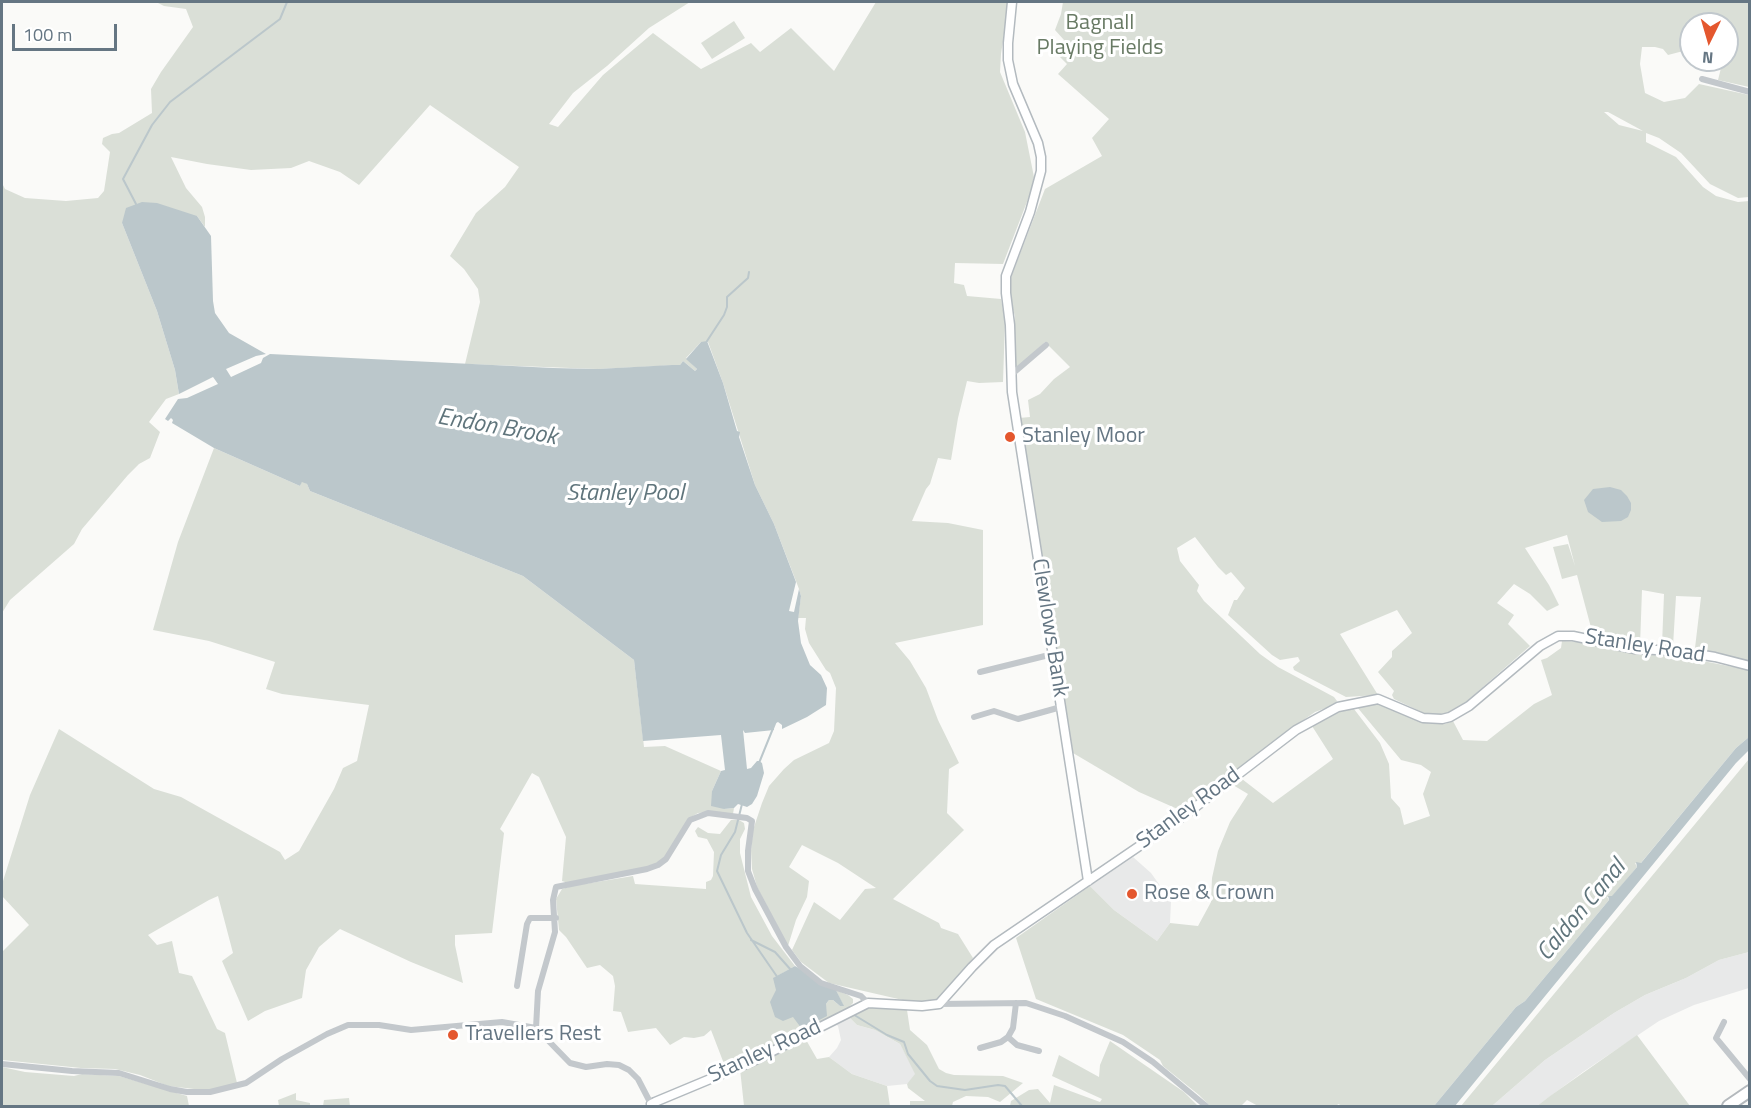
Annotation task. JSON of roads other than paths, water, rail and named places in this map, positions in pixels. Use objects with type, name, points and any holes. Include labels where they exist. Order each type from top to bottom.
[{"type":"highway","points":[[1728,1107],[1749,1091]]},
{"type":"street","name":"Clewlows Bank","points":[[1012,2],[1008,43],[1012,84],[1038,143],[1041,171],[1030,212],[1006,276],[1011,375],[1017,433],[1088,881]]},
{"type":"street","points":[[1702,80],[1749,92]]},
{"type":"street","points":[[1011,375],[1046,345]]},
{"type":"street","name":"Stanley Road","points":[[652,1105],[751,1062],[868,1003],[922,1006],[939,1004],[994,945],[1185,815],[1296,730],[1338,707],[1378,699],[1423,718],[1450,717],[1469,706],[1540,646],[1558,636],[1573,636],[1635,649],[1687,653],[1749,666]]},
{"type":"street","points":[[980,672],[1053,654]]},
{"type":"street","points":[[974,717],[994,711],[1018,719],[1061,707]]},
{"type":"street","points":[[536,1028],[538,991],[555,932],[556,918],[553,900],[556,887],[658,865],[666,859],[690,820],[708,813],[752,821],[748,871],[754,889],[786,946],[800,966],[821,983],[861,996],[868,1003]]},
{"type":"street","points":[[517,986],[526,924],[530,918],[556,918]]},
{"type":"street","points":[[939,1004],[1026,1004],[1065,1016],[1110,1034],[1153,1062],[1206,1107]]},
{"type":"street","points":[[980,1048],[1001,1042],[1008,1037],[1013,1028],[1016,1004]]},
{"type":"street","points":[[2,1064],[119,1073],[170,1089],[210,1092],[246,1083],[282,1059],[327,1034],[356,1024],[411,1030],[502,1022],[536,1028],[570,1063],[586,1067],[619,1065],[629,1070],[638,1079],[652,1105]]},
{"type":"street","points":[[1724,1022],[1716,1038],[1749,1078]]},
{"type":"street","points":[[1008,1037],[1017,1045],[1039,1051]]},
{"type":"water","name":"Stanley Pool","points":[[142,202],[157,203],[197,216],[211,236],[215,313],[229,333],[266,354],[226,369],[231,377],[261,363],[263,358],[270,354],[597,369],[680,365],[683,361],[695,371],[697,369],[686,359],[701,342],[707,341],[723,383],[737,431],[740,432],[739,437],[755,485],[774,524],[796,582],[789,611],[794,612],[799,589],[801,596],[798,621],[801,643],[810,665],[821,675],[827,688],[826,705],[807,717],[782,729],[782,725],[778,722],[774,724],[774,730],[745,733],[743,730],[747,769],[759,761],[762,763],[764,773],[752,804],[747,807],[738,804],[734,808],[724,809],[711,806],[712,791],[721,771],[725,770],[721,735],[643,741],[634,660],[523,576],[310,491],[307,484],[302,482],[300,486],[214,448],[172,423],[171,418],[168,421],[165,419],[178,399],[187,398],[218,384],[213,377],[179,394],[175,370],[157,311],[122,223],[126,208]]},
{"type":"water","points":[[1610,487],[1621,490],[1627,496],[1631,503],[1631,510],[1628,517],[1621,521],[1602,522],[1588,512],[1584,500],[1593,489]]},
{"type":"water","points":[[1749,737],[1749,750],[1455,1106],[1434,1106],[1609,900],[1608,896],[1612,896],[1637,867],[1636,862],[1641,863],[1736,748]]},
{"type":"water","points":[[795,966],[836,990],[844,1006],[829,1000],[826,1004],[827,1016],[802,1029],[793,1017],[783,1021],[775,1017],[770,1002],[776,990],[773,978]]},
{"type":"waterway","name":"Endon Brook","points":[[136,204],[123,179],[152,125],[170,102],[280,19],[287,2]]},
{"type":"waterway","points":[[707,341],[724,315],[727,297],[748,278],[749,272]]},
{"type":"waterway","name":"Endon Brook","points":[[759,763],[776,721]]},
{"type":"waterway","name":"Endon Brook","points":[[742,804],[735,832],[721,855],[717,871],[747,933],[778,978]]},
{"type":"waterway","points":[[751,940],[775,952],[791,970]]},
{"type":"waterway","name":"Endon Brook","points":[[851,1013],[887,1035],[904,1042],[908,1054],[930,1081],[937,1086],[965,1090],[1005,1086],[1022,1106]]},
{"type":"place","name":"Stanley Moor","points":[[1010,437]]},
{"type":"place","name":"Rose & Crown","points":[[1132,894]]},
{"type":"place","name":"Travellers Rest","points":[[453,1035]]},
{"type":"park label","name":"Bagnall Playing Fields","points":[[1100,36]]},
{"type":"water label","name":"Caldon Canal","points":[[1582,911]]}]
